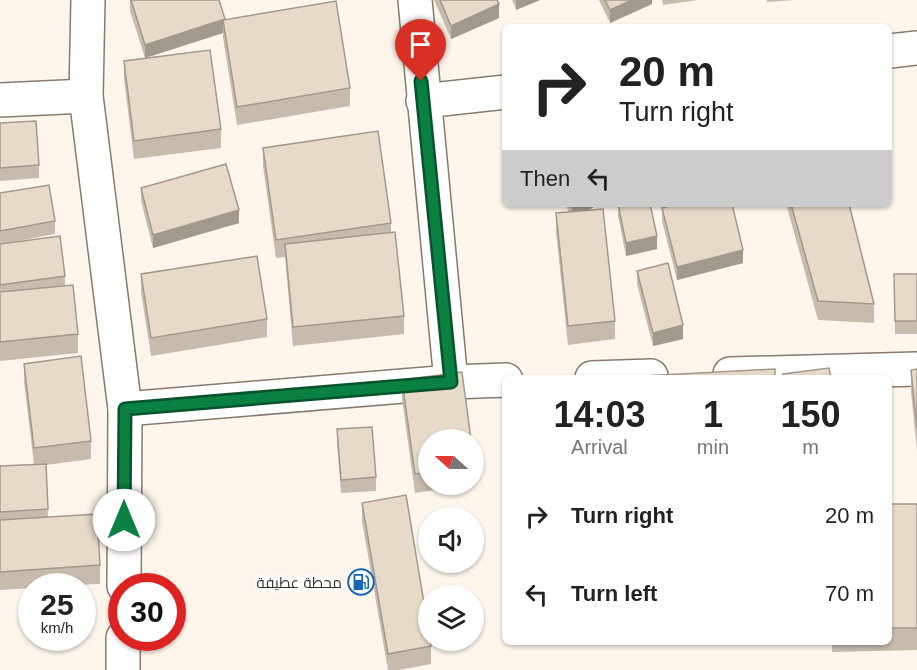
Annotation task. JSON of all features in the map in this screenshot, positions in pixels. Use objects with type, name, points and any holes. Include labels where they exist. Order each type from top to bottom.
[{"type":"street","points":[[87,0],[86,96],[125,409],[123,573]]},
{"type":"street","points":[[415,0],[451,382]]},
{"type":"street","points":[[892,51],[917,48]]},
{"type":"street","points":[[423,101],[502,92]]},
{"type":"street","points":[[0,100],[86,96]]},
{"type":"street","points":[[691,375],[917,369]]},
{"type":"street","points":[[125,409],[451,382],[502,380]]},
{"type":"street","points":[[123,651],[123,670]]},
{"type":"building","points":[[131,0],[219,0],[225,19],[145,45]]},
{"type":"building","points":[[440,0],[497,0],[499,4],[451,26]]},
{"type":"building","points":[[605,0],[632,0],[610,10]]},
{"type":"building","points":[[336,1],[350,88],[237,107],[223,20]]},
{"type":"building","points":[[210,50],[221,129],[134,141],[124,61]]},
{"type":"building","points":[[36,121],[39,165],[0,168],[0,123]]},
{"type":"building","points":[[378,131],[391,223],[276,240],[263,148]]},
{"type":"building","points":[[226,164],[239,210],[153,235],[141,188]]},
{"type":"building","points":[[49,185],[55,221],[0,231],[0,193]]},
{"type":"building","points":[[619,207],[651,207],[657,236],[626,243]]},
{"type":"building","points":[[733,207],[743,250],[677,267],[662,208]]},
{"type":"building","points":[[792,207],[850,207],[874,304],[818,301]]},
{"type":"building","points":[[603,209],[615,321],[568,326],[556,213]]},
{"type":"building","points":[[395,232],[404,316],[293,327],[285,244]]},
{"type":"building","points":[[60,236],[65,276],[0,285],[0,244]]},
{"type":"building","points":[[257,256],[267,319],[151,338],[141,274]]},
{"type":"building","points":[[668,263],[683,325],[653,333],[637,271]]},
{"type":"building","points":[[894,274],[917,274],[917,321],[895,321]]},
{"type":"building","points":[[73,285],[78,334],[0,342],[0,292]]},
{"type":"building","points":[[81,356],[91,441],[34,448],[24,364]]},
{"type":"building","points":[[829,368],[830,375],[783,375]]},
{"type":"building","points":[[775,369],[775,375],[662,375]]},
{"type":"building","points":[[917,369],[917,428],[911,370]]},
{"type":"building","points":[[462,372],[470,429],[418,429],[418,474],[415,474],[402,380]]},
{"type":"building","points":[[372,427],[376,477],[341,480],[337,429]]},
{"type":"building","points":[[46,464],[48,509],[0,512],[0,466]]},
{"type":"building","points":[[406,495],[421,585],[418,585],[418,648],[388,654],[362,503]]},
{"type":"building","points":[[892,504],[917,504],[917,628],[892,628]]},
{"type":"building","points":[[97,514],[100,565],[0,572],[0,520]]},
{"type":"place","name":"محطة عطيفة","points":[[361,582]]},
{"type":"route","points":[[124,520],[125,409],[451,382],[421,81]]}]
